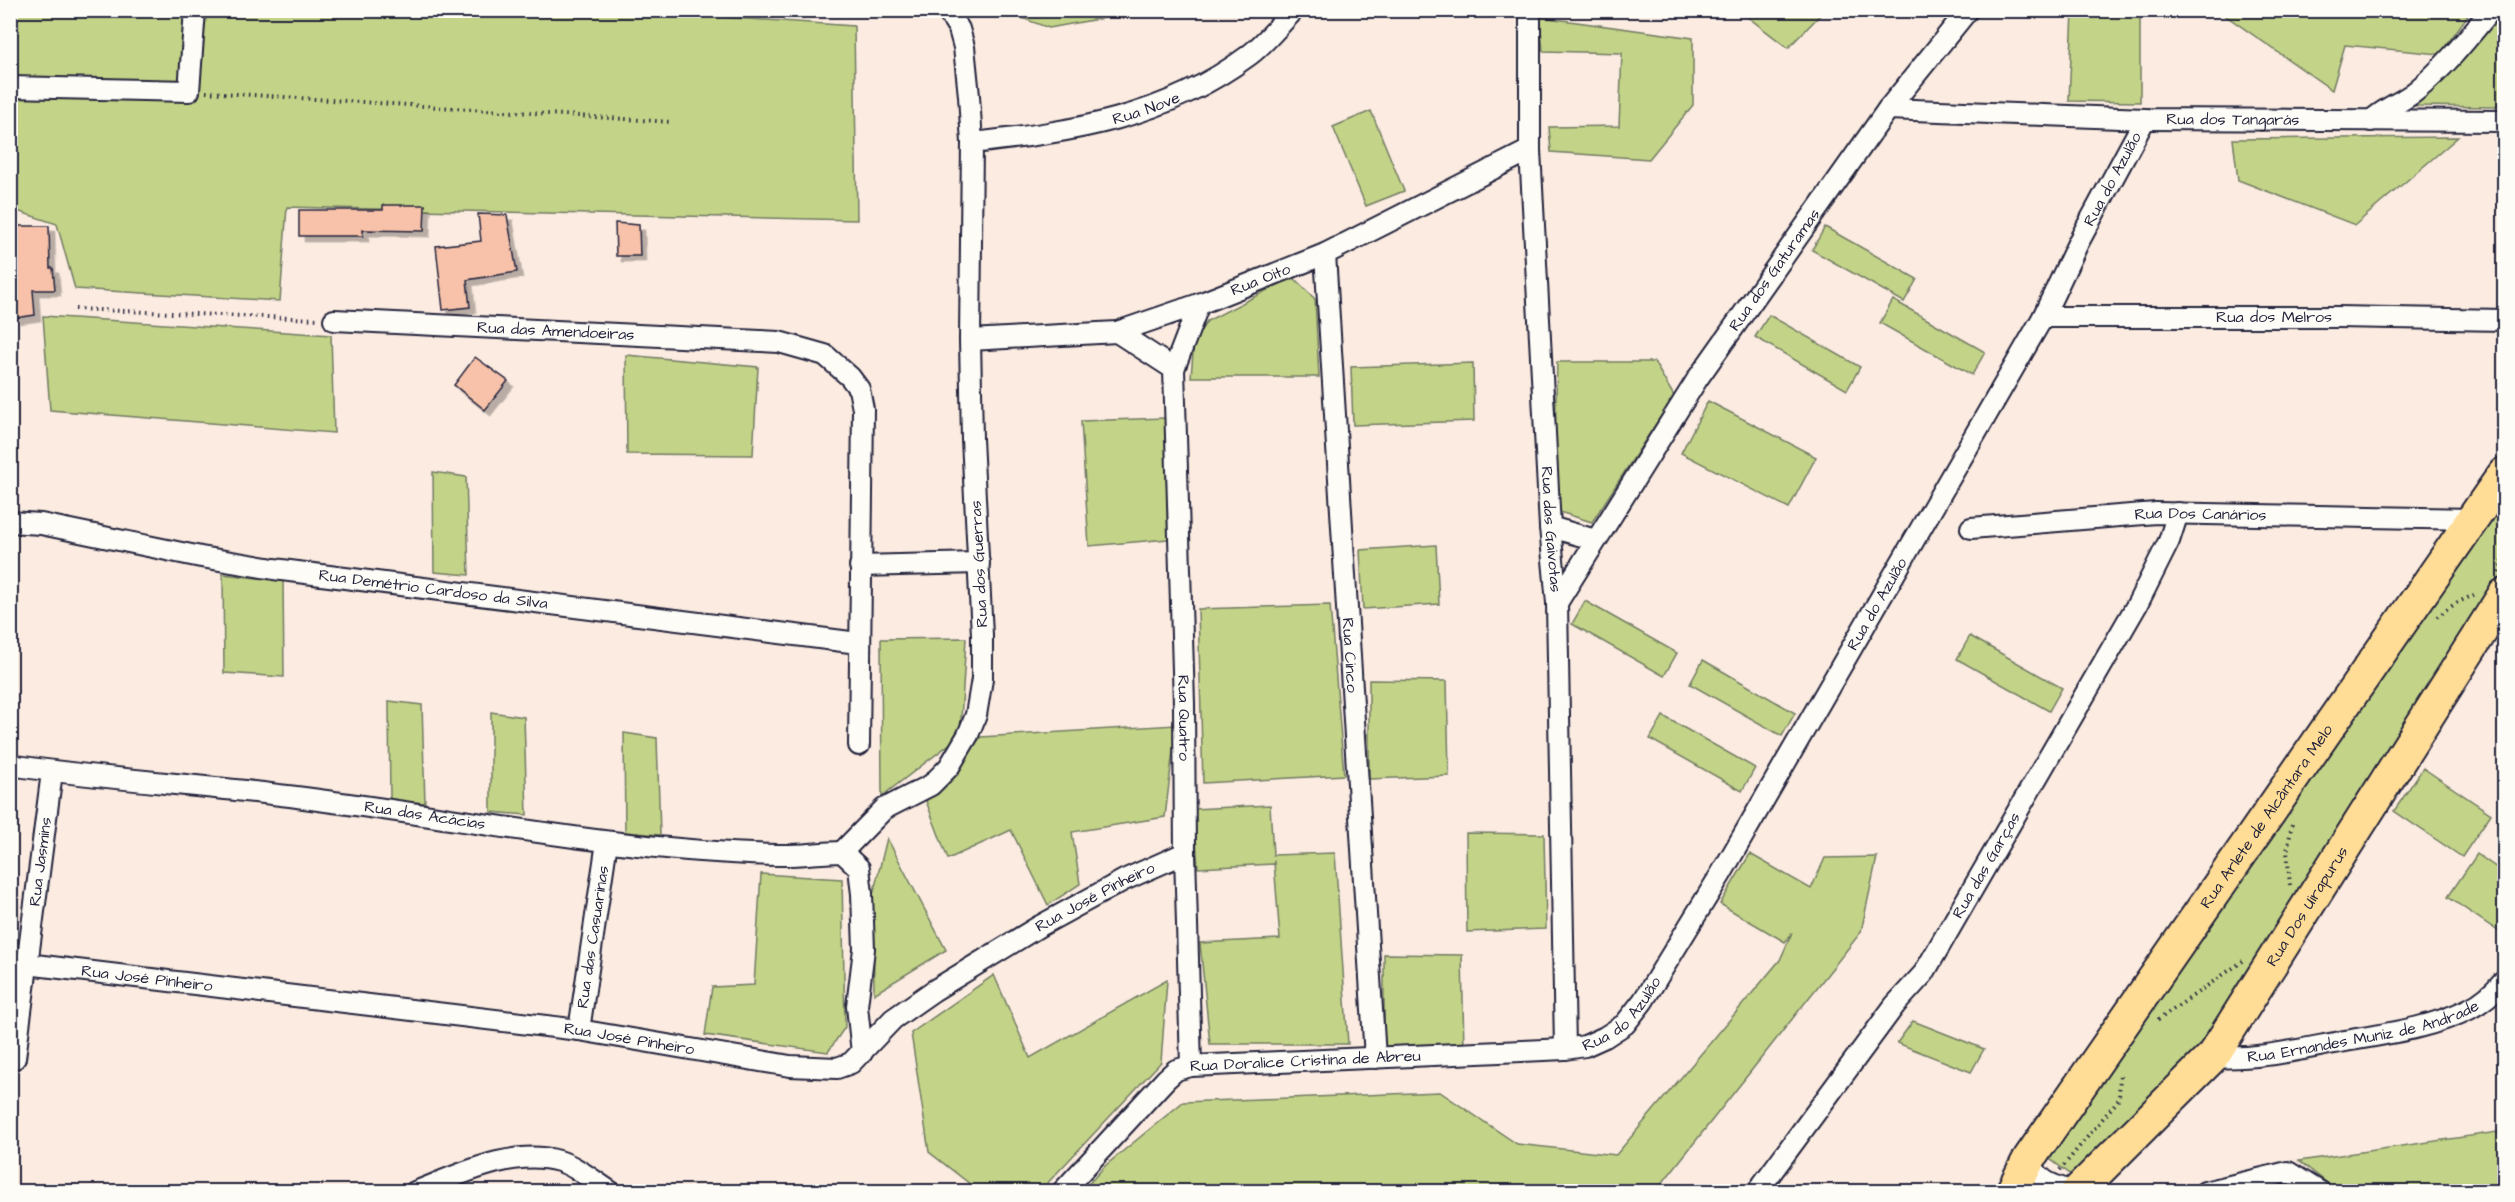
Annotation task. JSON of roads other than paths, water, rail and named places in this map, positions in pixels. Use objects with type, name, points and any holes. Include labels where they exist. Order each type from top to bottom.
[{"type":"main road","name":"Rua Arlete de Alcântara Melo","points":[[2012,1191],[2029,1160],[2505,474]]},
{"type":"main road","name":"Rua Dos Uirapurus","points":[[2067,1189],[2212,1057],[2492,589]]},
{"type":"street","points":[[10,87],[189,91],[195,10]]},
{"type":"street","name":"Rua dos Guerras","points":[[842,852],[884,809],[932,785],[949,767],[964,744],[976,715],[982,679],[970,340],[972,142],[964,47],[959,29],[947,10]]},
{"type":"street","name":"Rua Nove","points":[[972,142],[1059,132],[1093,125],[1167,103],[1195,89],[1251,54],[1294,10]]},
{"type":"street","name":"Rua das Gaivotas","points":[[1530,10],[1530,150],[1557,603],[1565,1049]]},
{"type":"street","name":"Rua dos Gaturamas","points":[[1557,603],[1698,378],[1888,109],[1968,10]]},
{"type":"street","points":[[2370,122],[2405,100],[2429,79],[2491,10]]},
{"type":"street","name":"Rua dos Tangarás","points":[[1888,109],[2145,119],[2505,121]]},
{"type":"street","name":"Rua do Azulão","points":[[1565,1049],[1585,1046],[1605,1037],[1624,1024],[1643,1000],[1721,874],[2043,317],[2078,243],[2145,119]]},
{"type":"street","name":"Rua Oito","points":[[970,340],[1118,332],[1199,304],[1325,254],[1530,150]]},
{"type":"street","name":"Rua Cinco","points":[[1325,254],[1375,1058]]},
{"type":"street","name":"Rua Quatro","points":[[1191,1066],[1185,853],[1184,704],[1174,369],[1199,304]]},
{"type":"street","name":"Rua dos Melros","points":[[2043,317],[2337,317],[2505,320]]},
{"type":"street","name":"Rua das Amendoeiras","points":[[334,320],[779,342],[825,355],[850,377],[859,389],[863,409],[858,643],[859,745]]},
{"type":"street","points":[[1118,332],[1174,369]]},
{"type":"street","name":"Rua Dos Canários","points":[[1971,528],[2156,513],[2473,519]]},
{"type":"street","name":"Rua das Garças","points":[[1757,1191],[1895,1005],[1924,973],[2138,603],[2169,541],[2178,513]]},
{"type":"street","name":"Rua Demétrio Cardoso da Silva","points":[[10,522],[41,524],[201,557],[274,568],[858,643]]},
{"type":"street","points":[[1551,527],[1596,540]]},
{"type":"street","points":[[860,566],[979,563]]},
{"type":"street","name":"Rua das Acácias","points":[[10,765],[52,772],[303,797],[607,842],[781,855],[842,852]]},
{"type":"street","name":"Rua Jasmins","points":[[15,1058],[19,963],[52,772]]},
{"type":"street","name":"Rua das Casuarinas","points":[[579,1030],[607,842]]},
{"type":"street","points":[[842,852],[859,868],[862,894],[864,950],[857,1012],[862,1053]]},
{"type":"street","name":"Rua José Pinheiro","points":[[19,963],[579,1030],[812,1068],[837,1068],[851,1063],[893,1019],[933,991],[1038,927],[1124,880],[1185,853]]},
{"type":"street","name":"Rua Ernandes Muniz de Andrade","points":[[2212,1057],[2263,1057],[2438,1022],[2471,1008],[2495,991],[2505,980]]},
{"type":"street","name":"Rua Doralice Cristina de Abreu","points":[[1062,1191],[1176,1070],[1191,1066],[1565,1049]]},
{"type":"street","points":[[415,1191],[489,1165],[530,1157],[560,1162],[611,1191]]},
{"type":"street","points":[[2029,1160],[2037,1176],[2067,1189]]},
{"type":"street","points":[[2205,1191],[2288,1172],[2320,1191]]}]
